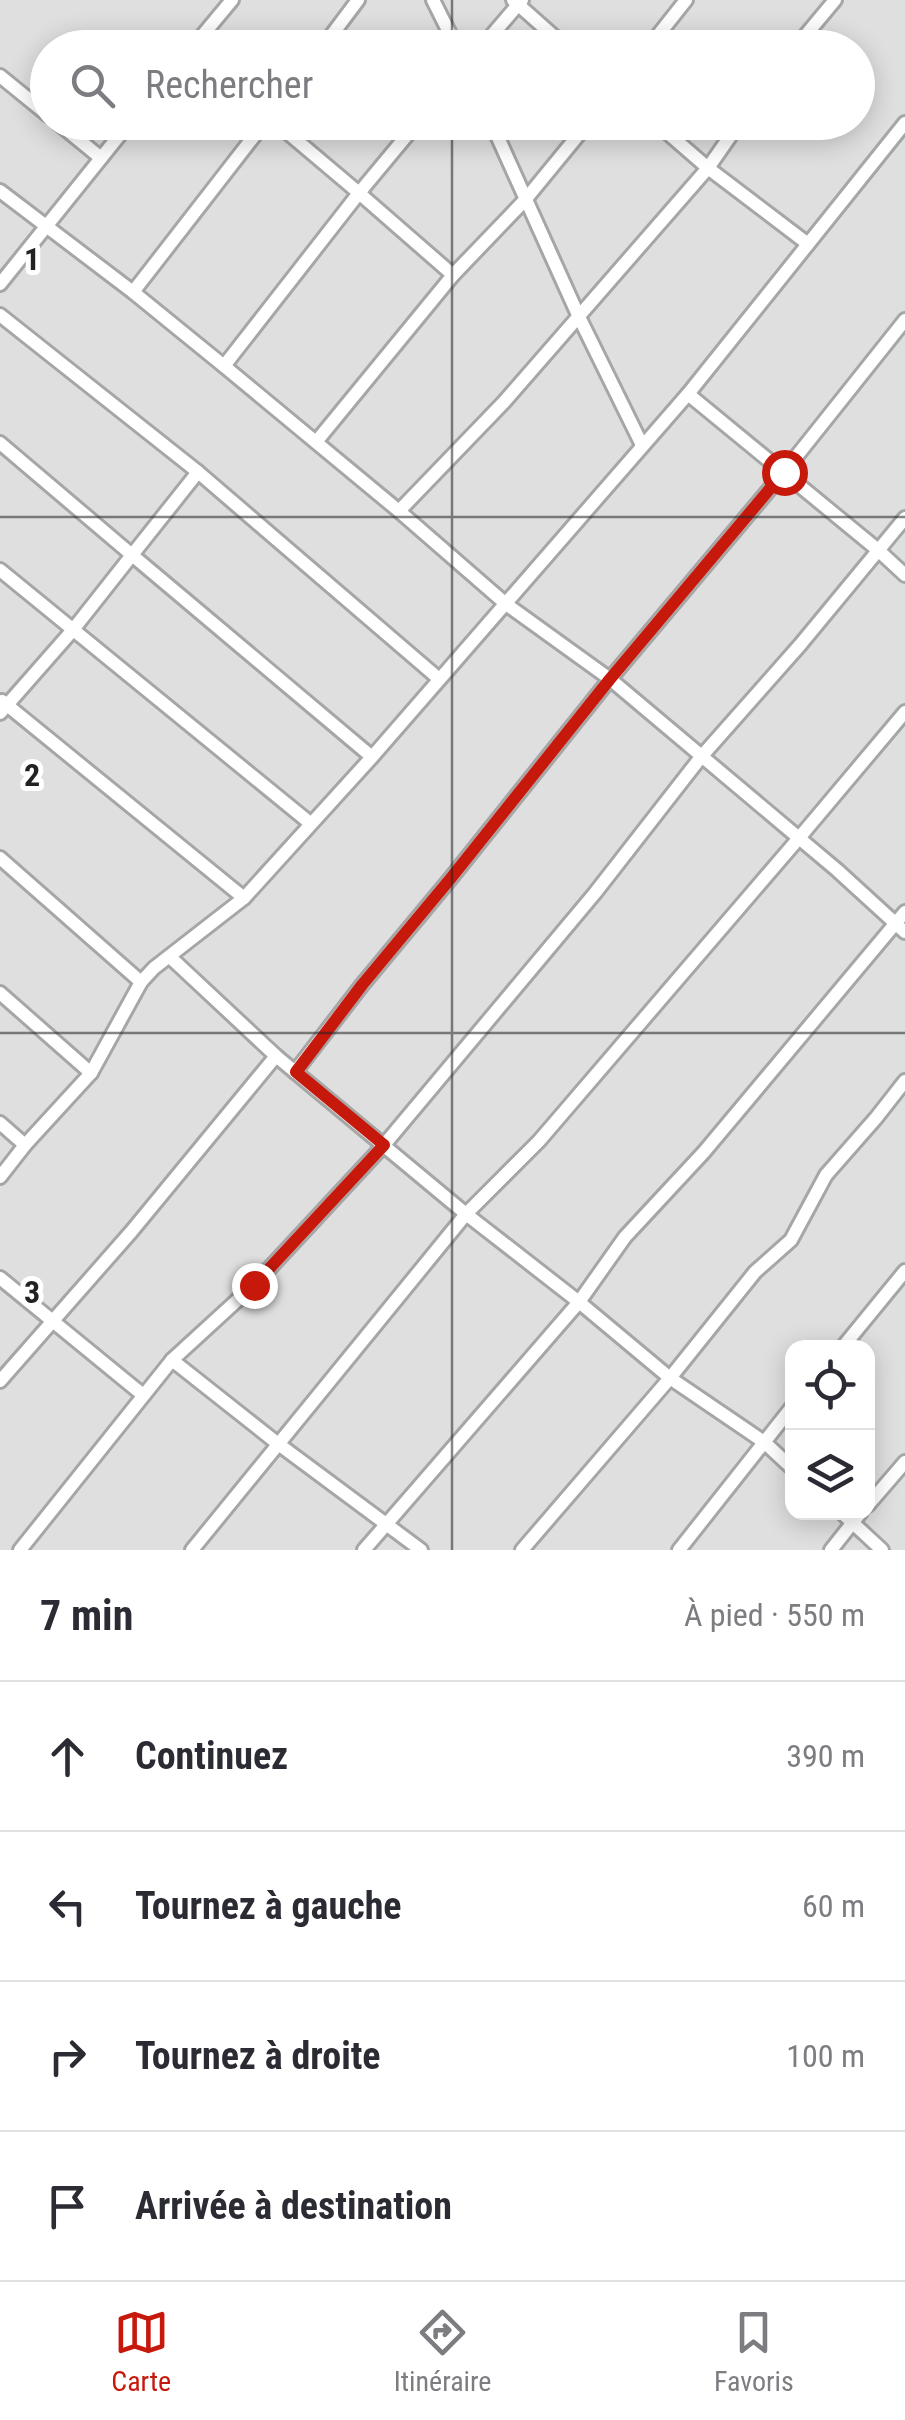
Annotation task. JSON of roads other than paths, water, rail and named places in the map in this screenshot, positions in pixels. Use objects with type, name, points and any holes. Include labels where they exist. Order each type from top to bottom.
[{"type":"street","points":[[207,30],[232,0]]},
{"type":"street","points":[[336,30],[358,0]]},
{"type":"street","points":[[433,0],[449,30]]},
{"type":"street","points":[[662,30],[686,0]]},
{"type":"street","points":[[810,30],[836,0]]},
{"type":"street","points":[[495,30],[518,2],[548,30]]},
{"type":"street","points":[[0,76],[30,100]]},
{"type":"street","points":[[0,1178],[91,1073],[140,982],[244,898],[372,757],[688,394],[905,123]]},
{"type":"street","points":[[79,140],[101,158]]},
{"type":"street","points":[[0,284],[116,140]]},
{"type":"street","points":[[133,292],[251,140]]},
{"type":"street","points":[[297,140],[453,276]]},
{"type":"street","points":[[224,366],[403,140]]},
{"type":"street","points":[[499,140],[642,445]]},
{"type":"street","points":[[316,442],[453,276],[525,200],[573,140]]},
{"type":"street","points":[[676,140],[808,244]]},
{"type":"street","points":[[399,511],[504,402],[708,168],[727,140]]},
{"type":"street","points":[[0,191],[133,292],[506,604],[610,679],[902,922],[704,1152],[624,1237],[579,1302],[364,1550]]},
{"type":"street","points":[[0,314],[198,472],[438,678]]},
{"type":"street","points":[[296,1072],[362,985],[905,320]]},
{"type":"street","points":[[688,394],[905,575]]},
{"type":"street","points":[[0,443],[372,757]]},
{"type":"street","points":[[198,472],[72,631],[2,706],[244,898]]},
{"type":"street","points":[[20,1550],[172,1360],[254,1285],[384,1145],[595,893],[702,757],[905,518]]},
{"type":"street","points":[[0,570],[310,823]]},
{"type":"street","points":[[192,1550],[466,1214],[539,1141],[905,712]]},
{"type":"street","points":[[0,858],[140,982]]},
{"type":"street","points":[[170,957],[276,1056],[466,1214],[670,1378],[764,1442],[785,1462]]},
{"type":"street","points":[[0,993],[91,1073]]},
{"type":"street","points":[[0,1381],[164,1194],[276,1056]]},
{"type":"street","points":[[522,1550],[755,1272],[791,1240],[826,1175],[905,1081]]},
{"type":"street","points":[[0,1124],[26,1145]]},
{"type":"street","points":[[849,1340],[905,1271]]},
{"type":"street","points":[[0,1278],[142,1396]]},
{"type":"street","points":[[172,1360],[420,1550]]},
{"type":"street","points":[[679,1550],[785,1416]]},
{"type":"street","points":[[875,1497],[905,1462]]},
{"type":"street","points":[[831,1550],[855,1520]]},
{"type":"street","points":[[859,1520],[882,1550]]}]
